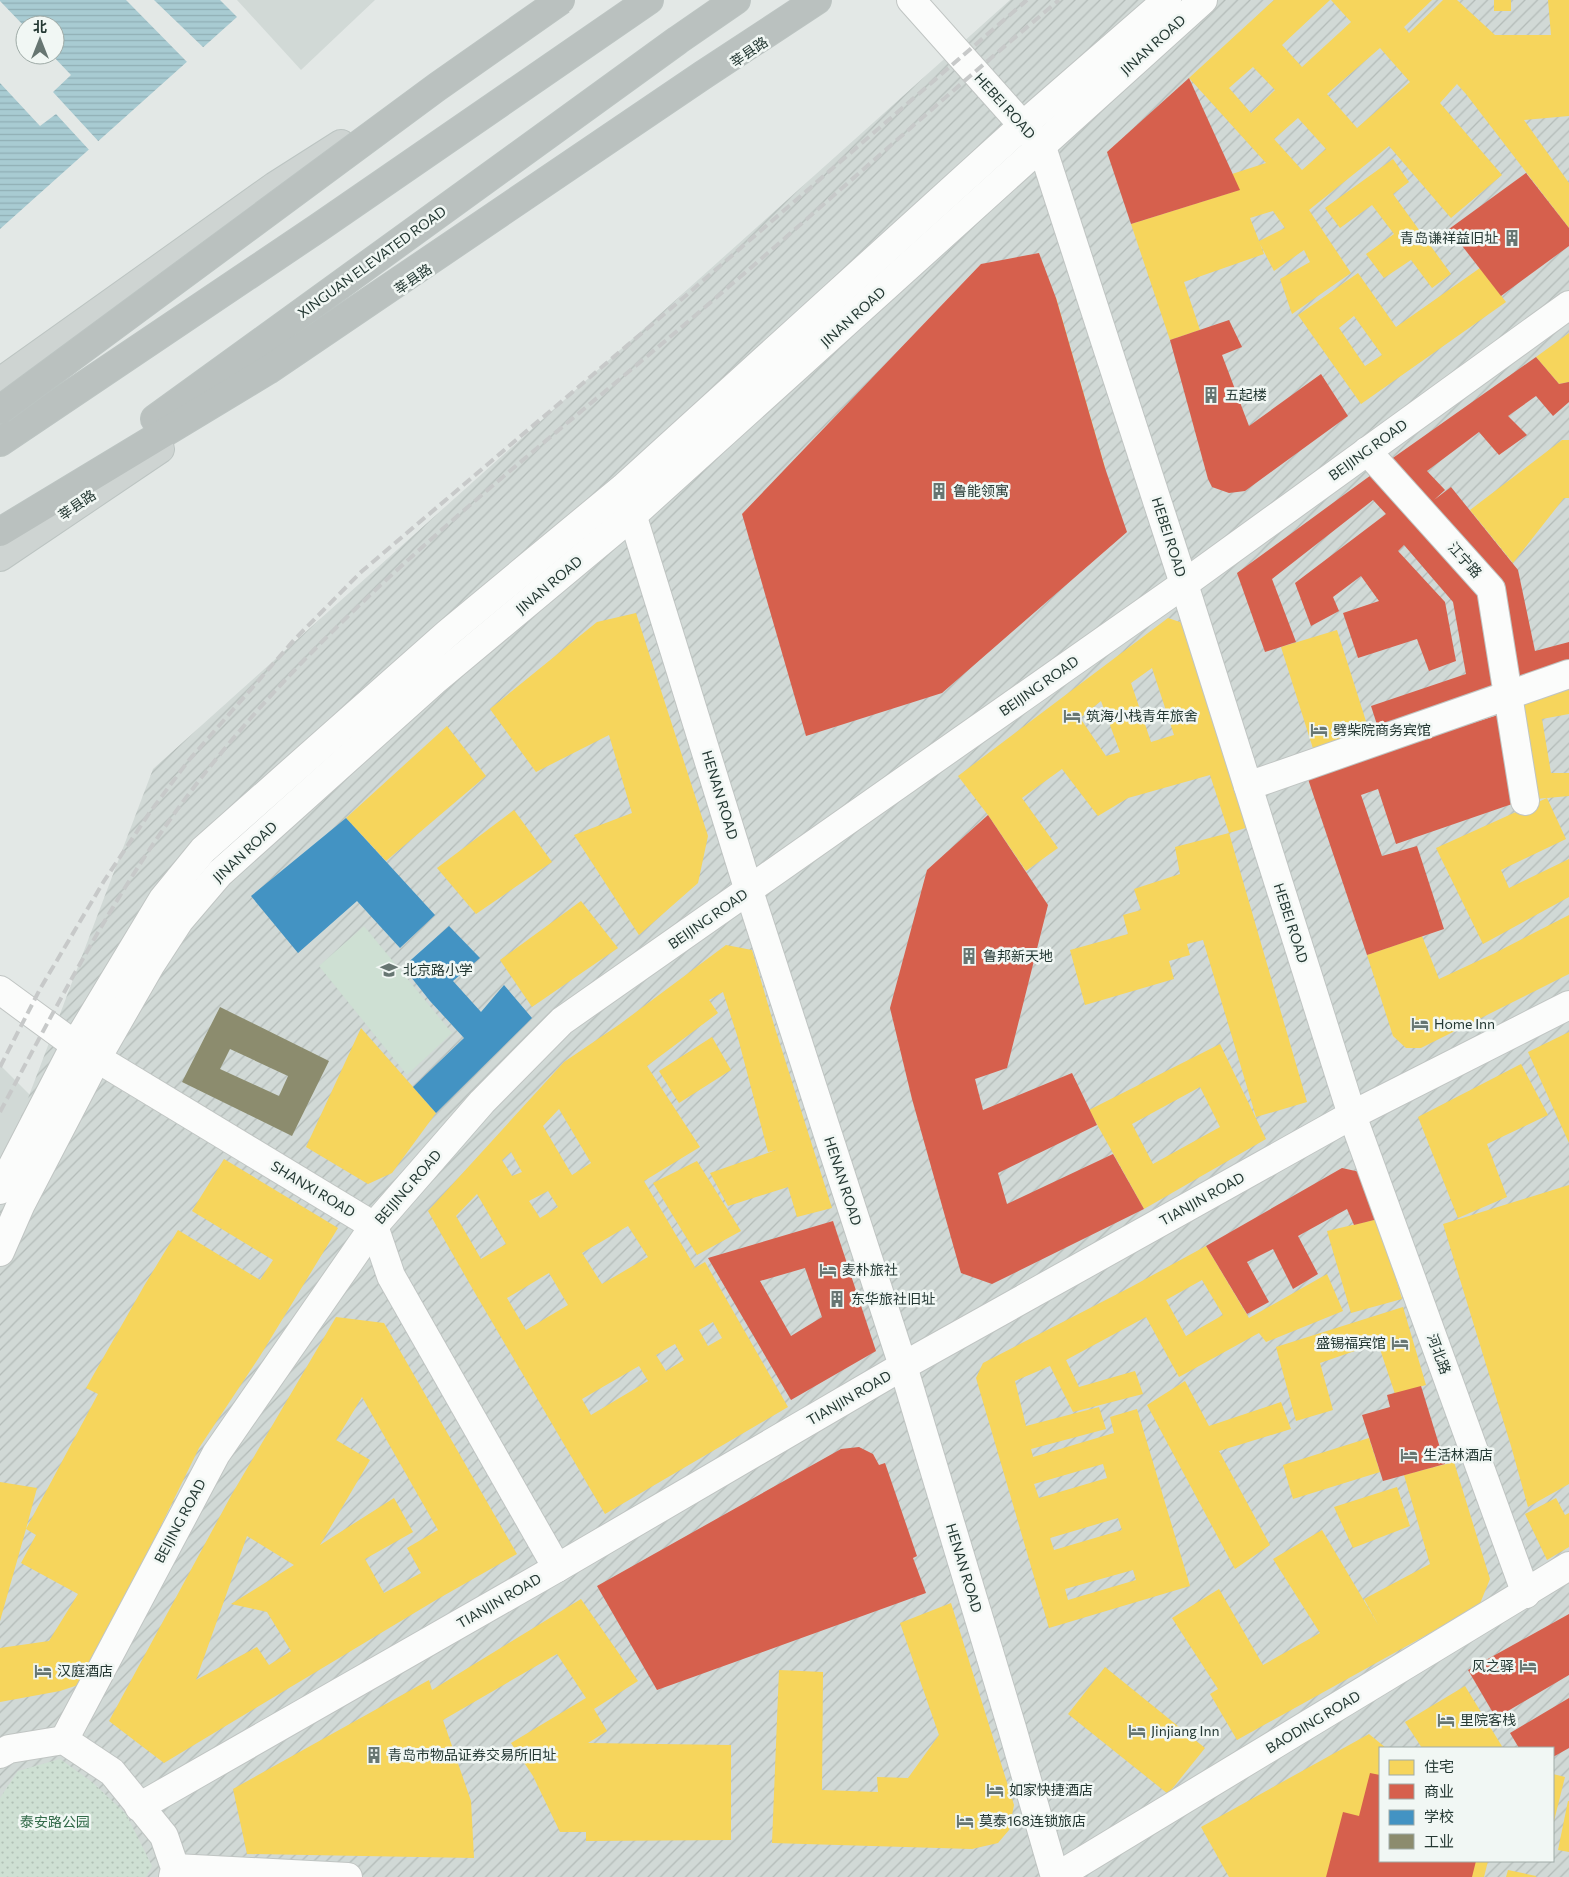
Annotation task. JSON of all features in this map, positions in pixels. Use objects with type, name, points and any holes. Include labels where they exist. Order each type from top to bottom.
[{"type":"highway","points":[[0,410],[414,104],[561,0]]},
{"type":"highway","points":[[0,442],[318,228],[649,0]]},
{"type":"highway","name":"XINGUAN ELEVATED ROAD","points":[[3,530],[736,0]]},
{"type":"highway","points":[[3,530],[268,370],[703,75],[817,0]]},
{"type":"main road","points":[[0,382],[28,360],[275,186],[565,0]]},
{"type":"main road","name":"莘县路","points":[[0,557],[826,0]]},
{"type":"street","name":"HEBEI ROAD","points":[[911,0],[1042,147],[1184,584],[1352,1115]]},
{"type":"street","name":"JINAN ROAD","points":[[0,1252],[86,1052],[163,899],[203,850],[448,633],[623,488],[1022,126],[1167,0]]},
{"type":"street","name":"JINAN ROAD","points":[[0,1190],[86,1052],[151,964],[179,920],[220,873],[434,681],[633,515],[1203,0]]},
{"type":"street","name":"BEIJING ROAD","points":[[64,1740],[216,1454],[374,1226],[482,1102],[562,1021],[1184,584],[1569,305]]},
{"type":"street","name":"江宁路","points":[[1367,451],[1491,589],[1525,801]]},
{"type":"street","name":"HENAN ROAD","points":[[623,488],[749,891],[902,1366],[1009,1718],[1055,1877]]},
{"type":"street","points":[[1248,786],[1569,674]]},
{"type":"street","name":"SHANXI ROAD","points":[[0,990],[86,1052],[374,1226]]},
{"type":"street","name":"TIANJIN ROAD","points":[[139,1806],[557,1568],[902,1366],[1352,1115],[1569,1005]]},
{"type":"street","name":"河北路","points":[[1352,1115],[1526,1594]]},
{"type":"street","points":[[374,1226],[392,1276],[557,1568]]},
{"type":"street","name":"BAODING ROAD","points":[[1055,1877],[1526,1594],[1569,1566]]},
{"type":"street","points":[[0,1754],[9,1748],[64,1740],[112,1772],[164,1836],[174,1872],[348,1877]]},
{"type":"shaded area","points":[[237,0],[375,0],[301,70]]},
{"type":"shaded area","points":[[1010,0],[1569,0],[1569,1877],[0,1877],[0,1172],[153,769]]},
{"type":"shaded area","points":[[0,1065],[33,1098],[0,1163]]},
{"type":"green space","points":[[364,926],[452,1033],[407,1075],[319,966]]},
{"type":"green space","name":"泰安路公园","points":[[60,1759],[92,1782],[126,1814],[152,1866],[146,1877],[0,1877],[0,1798],[18,1771]]},
{"type":"water","points":[[0,0],[220,0],[237,17],[0,229]]},
{"type":"pier","points":[[126,0],[154,0],[205,49],[189,64]]},
{"type":"pier","points":[[0,1],[15,17],[15,65],[62,65],[71,75],[53,92],[100,143],[91,152],[56,114],[40,126],[0,83]]},
{"type":"building: 住宅","points":[[1274,0],[1330,0],[1282,45],[1302,67],[1351,22],[1331,0],[1432,0],[1404,27],[1409,33],[1443,0],[1457,0],[1495,35],[1551,35],[1548,0],[1569,0],[1569,116],[1524,120],[1569,183],[1569,228],[1457,84],[1440,103],[1502,175],[1451,218],[1389,146],[1309,210],[1351,273],[1292,314],[1280,279],[1310,262],[1304,250],[1274,271],[1260,244],[1264,254],[1184,282],[1200,330],[1170,340],[1131,224],[1239,190],[1232,174],[1266,163],[1189,78]],"holes":[[[1380,48],[1410,82],[1357,128],[1327,94]],[[1253,67],[1275,90],[1251,113],[1229,88]],[[1298,118],[1326,149],[1302,170],[1274,139]],[[1273,211],[1285,228],[1259,241],[1250,218]]]},
{"type":"building: 住宅","points":[[1494,0],[1511,0],[1511,11],[1494,11]]},
{"type":"building: 住宅","points":[[1393,159],[1409,182],[1393,194],[1451,274],[1432,288],[1411,260],[1384,278],[1366,254],[1394,234],[1372,205],[1340,228],[1325,208]]},
{"type":"building: 住宅","points":[[1480,268],[1506,302],[1361,404],[1298,315],[1358,273],[1396,327]],"holes":[[[1354,316],[1382,355],[1365,366],[1339,328]]]},
{"type":"building: 住宅","points":[[1056,298],[1105,468],[986,502],[937,331]]},
{"type":"building: 住宅","points":[[1569,333],[1569,382],[1559,384],[1536,357]]},
{"type":"building: 住宅","points":[[1562,440],[1569,440],[1569,498],[1564,498],[1513,563],[1470,510]]},
{"type":"building: 住宅","points":[[889,496],[937,684],[812,716],[763,528]]},
{"type":"building: 住宅","points":[[636,613],[708,836],[698,883],[639,935],[574,835],[632,813],[609,735],[536,772],[490,709],[597,622]]},
{"type":"building: 住宅","points":[[1168,618],[1183,623],[1249,827],[1229,833],[1210,775],[1128,798],[1098,816],[1062,769],[1022,798],[1058,848],[1026,871],[988,815],[958,776]],"holes":[[[1152,668],[1174,735],[1151,742],[1131,683]],[[1101,701],[1120,752],[1106,756],[1080,718]]]},
{"type":"building: 住宅","points":[[1337,630],[1371,737],[1315,755],[1281,647]]},
{"type":"building: 住宅","points":[[1569,682],[1569,714],[1542,719],[1551,773],[1569,773],[1569,796],[1534,799],[1516,698]]},
{"type":"building: 住宅","points":[[447,726],[486,776],[386,861],[346,818]]},
{"type":"building: 住宅","points":[[1547,798],[1566,839],[1501,870],[1509,888],[1569,859],[1569,897],[1483,944],[1436,848]]},
{"type":"building: 住宅","points":[[514,810],[552,862],[476,914],[437,868]]},
{"type":"building: 住宅","points":[[1229,833],[1307,1102],[1256,1117],[1203,940],[1187,944],[1190,955],[1169,961],[1174,979],[1085,1005],[1070,950],[1128,934],[1123,915],[1141,910],[1134,889],[1180,874],[1175,847]]},
{"type":"building: 住宅","points":[[581,901],[618,948],[532,1007],[500,960]]},
{"type":"building: 住宅","points":[[1569,915],[1569,974],[1421,1048],[1406,1048],[1393,1036],[1367,955],[1422,936],[1439,979]]},
{"type":"building: 住宅","points":[[726,945],[752,950],[832,1208],[797,1217],[788,1187],[728,1206],[710,1173],[776,1150],[768,1152],[738,1038],[723,992],[709,1000],[718,1013],[647,1066],[700,1147],[644,1181],[695,1267],[691,1270],[705,1262],[788,1407],[605,1514],[428,1211],[564,1062],[620,1024]],"holes":[[[559,1109],[591,1163],[572,1175],[543,1126]],[[511,1152],[522,1172],[512,1176],[502,1160]],[[548,1191],[558,1207],[540,1218],[529,1201]],[[477,1194],[506,1244],[481,1259],[456,1216]],[[628,1226],[648,1257],[602,1284],[582,1253]],[[549,1273],[568,1305],[526,1330],[507,1298]],[[713,1322],[722,1338],[708,1346],[699,1330]],[[675,1344],[684,1360],[666,1371],[656,1355]],[[639,1366],[648,1381],[591,1415],[582,1399]]]},
{"type":"building: 住宅","points":[[361,1028],[436,1113],[392,1173],[368,1184],[306,1147]]},
{"type":"building: 住宅","points":[[1569,1032],[1569,1143],[1528,1052]]},
{"type":"building: 住宅","points":[[712,1037],[731,1070],[679,1103],[659,1071]]},
{"type":"building: 住宅","points":[[1220,1044],[1266,1139],[1144,1209],[1089,1110]],"holes":[[[1200,1087],[1220,1127],[1153,1164],[1132,1124]]]},
{"type":"building: 住宅","points":[[1521,1064],[1548,1115],[1487,1144],[1507,1197],[1458,1218],[1418,1117]]},
{"type":"building: 住宅","points":[[224,1159],[338,1228],[260,1356],[199,1448],[130,1589],[78,1685],[60,1691],[0,1702],[0,1648],[49,1641],[78,1594],[21,1563],[36,1535],[26,1529],[98,1394],[86,1388],[178,1230],[260,1280],[273,1260],[192,1211]]},
{"type":"building: 住宅","points":[[697,1161],[741,1231],[697,1255],[653,1183]]},
{"type":"building: 住宅","points":[[1569,1185],[1569,1484],[1528,1507],[1443,1224]]},
{"type":"building: 住宅","points":[[1378,1219],[1402,1299],[1351,1313],[1327,1231]]},
{"type":"building: 住宅","points":[[1206,1246],[1249,1318],[1327,1274],[1343,1311],[1266,1342],[1259,1333],[1179,1377],[1146,1317],[1066,1360],[1079,1387],[1135,1371],[1143,1394],[1073,1412],[1050,1366],[1015,1381],[1026,1426],[1099,1407],[1106,1429],[1031,1449],[1033,1457],[1114,1433],[1110,1417],[1137,1409],[1190,1586],[1049,1628],[976,1378],[983,1363]],"holes":[[[1202,1280],[1223,1315],[1186,1336],[1166,1300]],[[1103,1464],[1107,1478],[1039,1498],[1034,1484]],[[1118,1518],[1122,1530],[1054,1550],[1050,1538]],[[1133,1570],[1136,1580],[1068,1600],[1065,1589]]]},
{"type":"building: 住宅","points":[[1403,1307],[1426,1385],[1395,1394],[1378,1343],[1320,1363],[1333,1410],[1296,1421],[1276,1347]]},
{"type":"building: 住宅","points":[[336,1317],[384,1323],[517,1554],[436,1600],[164,1763],[109,1721],[232,1494]],"holes":[[[362,1397],[438,1530],[407,1548],[421,1573],[384,1593],[365,1559],[413,1532],[394,1498],[320,1545],[370,1460],[336,1440]],[[247,1536],[294,1565],[231,1604],[267,1612],[291,1651],[269,1665],[257,1647],[196,1680]]]},
{"type":"building: 住宅","points":[[1185,1381],[1209,1426],[1281,1402],[1291,1429],[1219,1451],[1270,1545],[1235,1569],[1147,1405]]},
{"type":"building: 住宅","points":[[1369,1438],[1380,1472],[1293,1499],[1283,1465]]},
{"type":"building: 住宅","points":[[1454,1462],[1490,1579],[1479,1606],[1237,1740],[1210,1694],[1218,1689],[1172,1618],[1219,1589],[1263,1665],[1320,1633],[1273,1559],[1322,1530],[1379,1626],[1364,1599],[1430,1564],[1404,1475]]},
{"type":"building: 住宅","points":[[0,1482],[37,1488],[0,1621]]},
{"type":"building: 住宅","points":[[1397,1487],[1410,1526],[1353,1548],[1334,1507]]},
{"type":"building: 住宅","points":[[1556,1498],[1565,1515],[1569,1513],[1569,1547],[1547,1560],[1525,1514]]},
{"type":"building: 住宅","points":[[581,1599],[638,1681],[594,1709],[607,1731],[588,1743],[731,1745],[731,1840],[586,1841],[586,1832],[560,1832],[533,1776],[511,1743],[586,1698],[557,1654],[443,1720],[471,1801],[474,1858],[247,1854],[233,1789],[429,1680],[432,1690]]},
{"type":"building: 住宅","points":[[951,1603],[1014,1805],[1009,1830],[998,1843],[972,1849],[772,1843],[779,1670],[823,1672],[822,1790],[878,1792],[877,1777],[908,1778],[939,1735],[900,1623]]},
{"type":"building: 住宅","name":"Jinjiang Inn","points":[[1105,1667],[1205,1748],[1168,1794],[1068,1714]]},
{"type":"building: 住宅","points":[[1465,1686],[1502,1747],[1421,1747],[1405,1722]]},
{"type":"building: 住宅","points":[[1369,1734],[1385,1747],[1379,1747],[1379,1862],[1488,1862],[1484,1877],[1229,1877],[1201,1827]]},
{"type":"building: 住宅","points":[[1554,1774],[1565,1777],[1554,1821]]},
{"type":"building: 住宅","points":[[1569,1801],[1569,1852],[1558,1850]]},
{"type":"building: 住宅","points":[[1508,1870],[1536,1876],[1536,1877],[1506,1877]]},
{"type":"building: 商业","points":[[1189,78],[1240,190],[1131,224],[1107,152]]},
{"type":"building: 商业","name":"青岛谦祥益旧址","points":[[1526,173],[1569,228],[1569,246],[1501,296],[1449,229]]},
{"type":"building: 商业","name":"鲁能领寓","points":[[1039,253],[1056,298],[1105,468],[1127,532],[942,693],[806,736],[742,514],[981,264]]},
{"type":"building: 商业","name":"五起楼","points":[[1229,320],[1242,347],[1222,355],[1249,426],[1321,374],[1348,416],[1245,491],[1229,493],[1212,487],[1208,479],[1170,340]]},
{"type":"building: 商业","points":[[1536,357],[1559,384],[1569,382],[1569,402],[1553,416],[1536,396],[1508,416],[1527,435],[1499,455],[1479,432],[1427,471],[1445,490],[1434,500],[1451,487],[1518,570],[1535,651],[1569,642],[1569,667],[1522,680],[1512,676],[1493,581],[1390,460]]},
{"type":"building: 商业","points":[[1378,470],[1483,589],[1503,692],[1380,734],[1371,706],[1466,674],[1453,602],[1404,545],[1398,551],[1445,602],[1456,661],[1429,671],[1417,639],[1358,658],[1343,613],[1379,601],[1361,576],[1333,597],[1339,611],[1311,626],[1295,583],[1386,514],[1373,500],[1272,579],[1296,642],[1265,652],[1237,573]]},
{"type":"building: 商业","points":[[1498,715],[1515,803],[1396,844],[1378,789],[1361,795],[1382,856],[1417,846],[1444,929],[1367,955],[1307,776]]},
{"type":"building: 商业","points":[[988,815],[1048,905],[1007,1068],[975,1079],[983,1110],[1072,1073],[1097,1125],[998,1173],[1007,1204],[1113,1154],[1144,1209],[992,1284],[961,1273],[912,1099],[890,1008],[927,870]]},
{"type":"building: 商业","points":[[1342,1168],[1360,1172],[1378,1219],[1354,1225],[1347,1209],[1298,1236],[1318,1274],[1293,1289],[1273,1249],[1247,1262],[1269,1302],[1247,1314],[1206,1246]]},
{"type":"building: 商业","name":"东华旅社旧址","points":[[833,1221],[876,1351],[791,1400],[708,1258]],"holes":[[[805,1268],[822,1317],[791,1336],[760,1281]]]},
{"type":"building: 商业","points":[[1421,1386],[1445,1464],[1383,1481],[1362,1415],[1390,1407],[1387,1395]]},
{"type":"building: 商业","points":[[859,1447],[873,1454],[879,1465],[885,1463],[917,1556],[913,1558],[926,1593],[657,1690],[597,1586],[841,1449]]},
{"type":"building: 商业","points":[[1569,1614],[1569,1675],[1496,1718],[1468,1670]]},
{"type":"building: 商业","points":[[1569,1698],[1569,1748],[1554,1756],[1554,1747],[1518,1747],[1510,1733]]},
{"type":"building: 商业","points":[[1370,1773],[1379,1775],[1379,1862],[1476,1862],[1472,1877],[1326,1877],[1343,1812],[1359,1816]]},
{"type":"building: 学校","points":[[346,818],[435,915],[400,948],[357,901],[298,953],[251,896]]},
{"type":"building: 学校","points":[[449,926],[480,958],[453,981],[481,1012],[504,985],[532,1018],[436,1113],[413,1087],[464,1038],[430,1001],[403,967]]},
{"type":"building: 工业","points":[[220,1007],[329,1061],[292,1136],[182,1082]],"holes":[[[230,1049],[288,1076],[279,1096],[220,1069]]]},
{"type":"railway","points":[[0,1067],[40,989],[104,881],[150,812],[189,760],[294,640],[361,572],[676,304],[1027,0]]},
{"type":"railway","points":[[0,1112],[70,981],[147,853],[205,773],[256,712],[309,655],[366,599],[483,494],[714,300],[1059,0]]},
{"type":"place","name":"青岛谦祥益旧址","points":[[1512,238]]},
{"type":"place","name":"五起楼","points":[[1211,395]]},
{"type":"place","name":"鲁能领寓","points":[[939,491]]},
{"type":"place","name":"筑海小栈青年旅舍","points":[[1072,716]]},
{"type":"place","name":"劈柴院商务宾馆","points":[[1319,730]]},
{"type":"place","name":"鲁邦新天地","points":[[969,956]]},
{"type":"place","name":"北京路小学","points":[[389,970]]},
{"type":"place","name":"Home Inn","points":[[1420,1024]]},
{"type":"place","name":"麦朴旅社","points":[[828,1270]]},
{"type":"place","name":"东华旅社旧址","points":[[837,1299]]},
{"type":"place","name":"盛锡福宾馆","points":[[1400,1343]]},
{"type":"place","name":"生活林酒店","points":[[1409,1455]]},
{"type":"place","name":"风之驿","points":[[1528,1666]]},
{"type":"place","name":"汉庭酒店","points":[[43,1671]]},
{"type":"place","name":"里院客栈","points":[[1446,1720]]},
{"type":"place","name":"Jinjiang Inn","points":[[1137,1731]]},
{"type":"place","name":"青岛市物品证券交易所旧址","points":[[374,1755]]},
{"type":"place","name":"如家快捷酒店","points":[[995,1790]]},
{"type":"place","name":"莫泰168连锁旅店","points":[[965,1821]]}]
